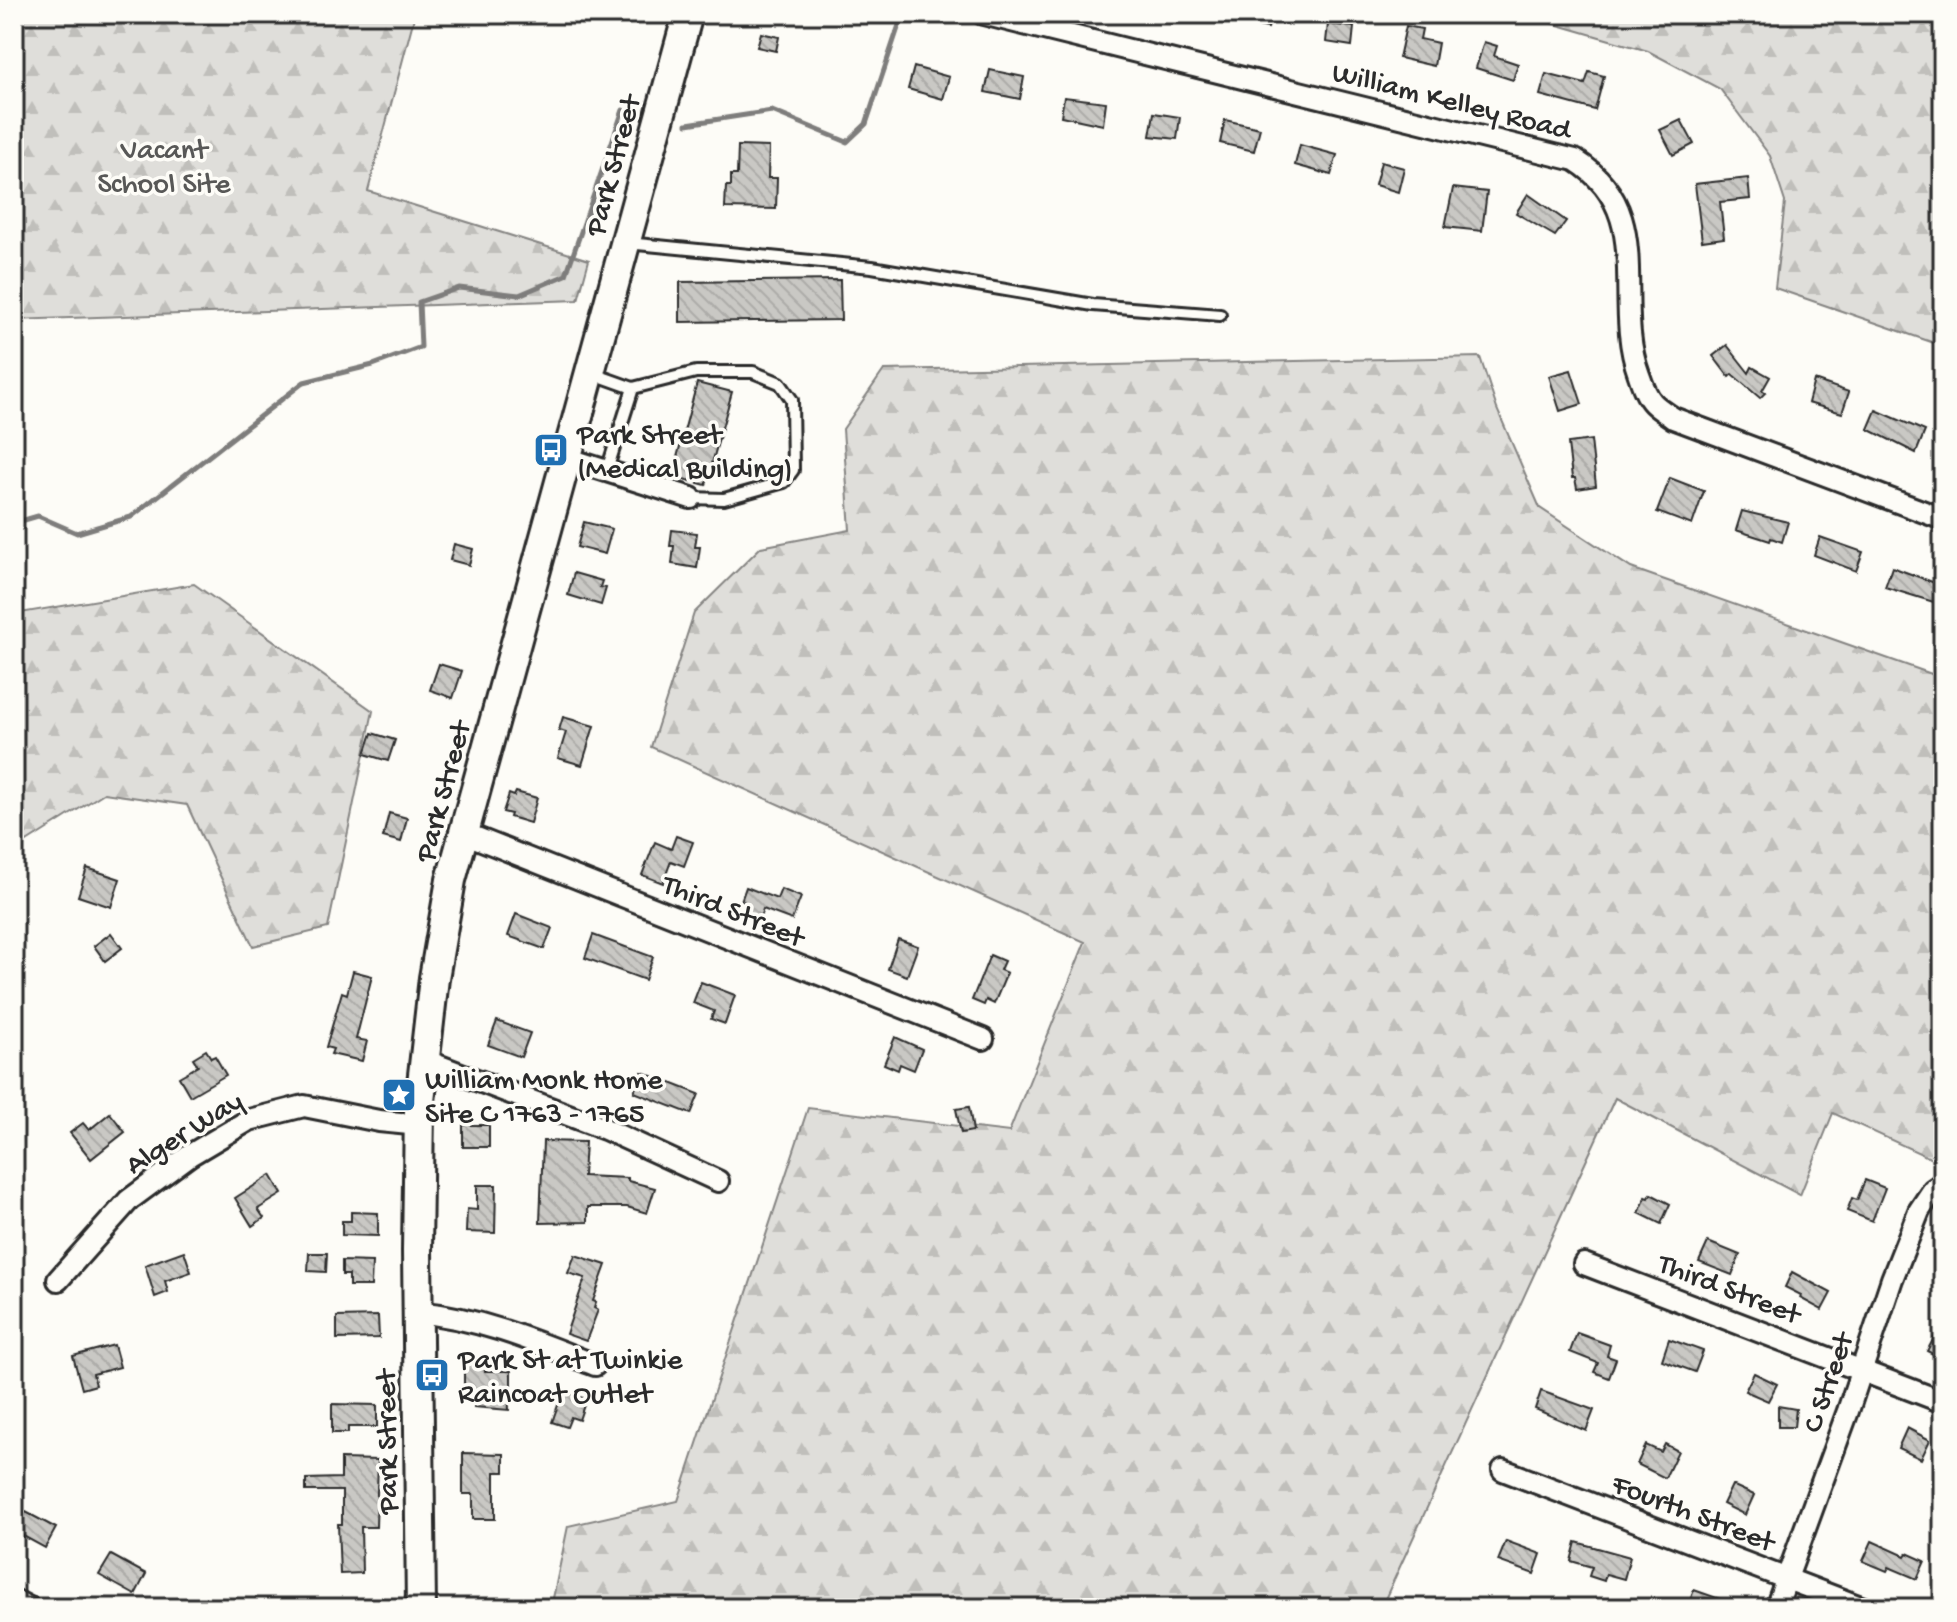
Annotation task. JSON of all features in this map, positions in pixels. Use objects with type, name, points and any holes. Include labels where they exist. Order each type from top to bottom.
[{"type":"main road","name":"Park Street","points":[[421,1608],[417,1312],[420,1125],[434,978],[451,880],[688,14]]},
{"type":"street","name":"William Kelley Road","points":[[983,14],[1575,160],[1605,184],[1616,200],[1624,223],[1628,337],[1633,359],[1651,401],[1673,418],[1943,519]]},
{"type":"street","points":[[566,458],[691,498]]},
{"type":"street","name":"Third Street","points":[[464,833],[983,1039]]},
{"type":"street","points":[[424,1060],[605,1129],[718,1181]]},
{"type":"street","name":"Alger Way","points":[[58,1280],[129,1200],[190,1155],[249,1120],[304,1106],[379,1121],[420,1125]]},
{"type":"street","name":"C Street","points":[[1776,1608],[1892,1279],[1919,1211],[1933,1190],[1943,1183]]},
{"type":"street","name":"Third Street","points":[[1584,1264],[1943,1402]]},
{"type":"street","points":[[417,1312],[446,1314],[508,1331],[595,1365]]},
{"type":"street","name":"Fourth Street","points":[[1503,1470],[1863,1608]]},
{"type":"street","points":[[14,1600],[29,1608]]},
{"type":"lane","points":[[625,242],[872,267],[1093,305],[1220,315]]},
{"type":"lane","points":[[590,373],[633,388],[696,372],[753,372],[780,383],[792,400],[793,470],[784,482],[724,499],[691,498]]},
{"type":"lane","points":[[607,470],[633,388]]},
{"type":"green space","name":"Vacant School Site","points":[[14,14],[415,14],[368,191],[589,260],[578,300],[14,320]]},
{"type":"green space","points":[[1520,14],[1943,14],[1943,346],[1775,288],[1785,202],[1770,156],[1720,89],[1648,51]]},
{"type":"green space","points":[[1480,357],[1497,409],[1540,508],[1631,568],[1943,678],[1943,1164],[1833,1113],[1800,1195],[1615,1098],[1381,1608],[551,1608],[568,1526],[678,1501],[808,1108],[1009,1132],[1085,942],[651,747],[694,613],[761,547],[850,530],[843,429],[884,370]]},
{"type":"green space","points":[[194,584],[373,711],[328,928],[253,946],[187,805],[104,793],[14,850],[14,614]]},
{"type":"building","points":[[1231,14],[1272,14],[1268,28],[1230,20]]},
{"type":"building","points":[[1328,24],[1354,27],[1352,46],[1326,42]]},
{"type":"building","points":[[1406,26],[1422,29],[1420,39],[1438,43],[1434,66],[1399,58]]},
{"type":"building","points":[[761,33],[779,37],[776,51],[757,47]]},
{"type":"building","points":[[1484,42],[1497,46],[1494,56],[1518,64],[1513,80],[1476,68]]},
{"type":"building","points":[[914,67],[949,77],[943,99],[908,89]]},
{"type":"building","points":[[990,70],[1024,77],[1020,99],[985,92]]},
{"type":"building","points":[[1589,72],[1604,76],[1595,110],[1540,95],[1546,74],[1585,84]]},
{"type":"building","points":[[1064,97],[1106,102],[1103,125],[1061,116]]},
{"type":"building","points":[[1154,113],[1180,117],[1177,139],[1150,136]]},
{"type":"building","points":[[1225,120],[1260,128],[1254,151],[1220,143]]},
{"type":"building","points":[[1681,120],[1694,144],[1673,155],[1660,130]]},
{"type":"building","points":[[1300,145],[1337,155],[1331,175],[1295,165]]},
{"type":"building","points":[[738,146],[769,147],[768,178],[777,178],[776,209],[725,208],[726,186],[731,186],[731,175],[737,175]]},
{"type":"building","points":[[1381,162],[1404,168],[1398,192],[1375,185]]},
{"type":"building","points":[[1748,178],[1750,199],[1720,202],[1724,238],[1702,241],[1695,184]]},
{"type":"building","points":[[1453,188],[1487,192],[1482,231],[1445,227]]},
{"type":"building","points":[[1528,194],[1566,221],[1555,236],[1516,213]]},
{"type":"building","points":[[840,280],[841,320],[680,322],[680,282]]},
{"type":"building","points":[[1727,345],[1749,373],[1752,367],[1770,377],[1760,398],[1732,374],[1729,377],[1713,356]]},
{"type":"building","points":[[1571,370],[1582,404],[1560,411],[1549,376]]},
{"type":"building","points":[[1814,380],[1849,392],[1842,413],[1808,403]]},
{"type":"building","points":[[697,383],[732,392],[706,485],[672,476]]},
{"type":"building","points":[[1876,410],[1925,431],[1916,453],[1868,429]]},
{"type":"building","points":[[1591,440],[1596,486],[1577,489],[1575,478],[1572,478],[1568,443]]},
{"type":"building","points":[[1670,478],[1704,491],[1692,525],[1657,512]]},
{"type":"building","points":[[1742,511],[1788,522],[1782,542],[1736,530]]},
{"type":"building","points":[[584,522],[612,529],[605,554],[577,547]]},
{"type":"building","points":[[672,530],[697,533],[695,547],[700,547],[697,568],[672,564]]},
{"type":"building","points":[[1820,537],[1863,552],[1856,571],[1814,555]]},
{"type":"building","points":[[454,544],[473,549],[469,565],[450,560]]},
{"type":"building","points":[[1892,567],[1943,586],[1940,604],[1885,587]]},
{"type":"building","points":[[574,573],[602,581],[600,587],[606,588],[601,605],[568,595]]},
{"type":"building","points":[[439,664],[462,671],[453,698],[430,690]]},
{"type":"building","points":[[563,717],[594,726],[582,765],[558,758],[566,732],[559,730]]},
{"type":"building","points":[[372,733],[395,740],[388,761],[365,754]]},
{"type":"building","points":[[516,792],[537,798],[530,823],[503,812],[509,794],[514,796]]},
{"type":"building","points":[[389,813],[407,818],[401,842],[383,837]]},
{"type":"building","points":[[676,836],[693,842],[684,866],[671,861],[663,883],[642,875],[655,842],[671,849]]},
{"type":"building","points":[[87,868],[120,879],[111,907],[78,896]]},
{"type":"building","points":[[746,887],[777,899],[781,889],[801,897],[792,920],[763,909],[759,920],[741,913]]},
{"type":"building","points":[[516,914],[552,928],[544,949],[508,936]]},
{"type":"building","points":[[111,933],[122,948],[105,961],[94,946]]},
{"type":"building","points":[[593,935],[653,957],[645,980],[585,958]]},
{"type":"building","points":[[898,939],[918,946],[907,976],[888,969]]},
{"type":"building","points":[[990,955],[1004,961],[1000,970],[1007,973],[994,1004],[986,1000],[984,1005],[972,1000]]},
{"type":"building","points":[[353,971],[372,976],[356,1039],[367,1041],[362,1061],[331,1054],[333,1049],[326,1047],[342,992],[347,994]]},
{"type":"building","points":[[701,982],[735,995],[725,1024],[711,1019],[714,1011],[693,1003]]},
{"type":"building","points":[[497,1021],[530,1033],[521,1057],[488,1045]]},
{"type":"building","points":[[895,1037],[922,1049],[914,1070],[900,1064],[898,1070],[884,1064]]},
{"type":"building","points":[[206,1050],[211,1058],[215,1056],[226,1075],[190,1096],[179,1077],[198,1066],[193,1058]]},
{"type":"building","points":[[642,1072],[699,1094],[691,1114],[634,1092]]},
{"type":"building","points":[[969,1107],[973,1131],[961,1133],[956,1109]]},
{"type":"building","points":[[110,1113],[125,1132],[91,1159],[70,1133],[83,1123],[89,1130]]},
{"type":"building","points":[[463,1125],[489,1125],[489,1147],[463,1147]]},
{"type":"building","points":[[543,1141],[585,1142],[583,1176],[628,1178],[628,1181],[655,1188],[647,1213],[627,1207],[588,1207],[588,1222],[540,1223]]},
{"type":"building","points":[[271,1175],[282,1194],[258,1209],[264,1218],[252,1226],[235,1198]]},
{"type":"building","points":[[1865,1180],[1885,1188],[1872,1221],[1847,1211],[1852,1198],[1857,1200]]},
{"type":"building","points":[[477,1185],[496,1185],[495,1233],[466,1232],[467,1209],[477,1210]]},
{"type":"building","points":[[1651,1194],[1670,1204],[1661,1224],[1639,1213],[1646,1197],[1649,1198]]},
{"type":"building","points":[[351,1212],[378,1213],[378,1236],[342,1235],[342,1221],[351,1221]]},
{"type":"building","points":[[1708,1242],[1740,1255],[1732,1275],[1699,1262]]},
{"type":"building","points":[[184,1251],[191,1272],[165,1281],[168,1292],[155,1297],[145,1265]]},
{"type":"building","points":[[309,1253],[327,1253],[326,1272],[308,1271]]},
{"type":"building","points":[[575,1255],[606,1265],[593,1301],[596,1302],[594,1308],[598,1310],[586,1341],[566,1334],[585,1278],[568,1273]]},
{"type":"building","points":[[342,1261],[372,1262],[371,1286],[349,1286],[349,1275],[342,1275]]},
{"type":"building","points":[[1792,1272],[1831,1293],[1822,1310],[1785,1287]]},
{"type":"building","points":[[378,1316],[379,1338],[337,1339],[337,1317]]},
{"type":"building","points":[[1943,1321],[1943,1359],[1927,1351]]},
{"type":"building","points":[[1577,1333],[1610,1345],[1607,1356],[1616,1359],[1609,1378],[1594,1372],[1598,1363],[1570,1352]]},
{"type":"building","points":[[1669,1339],[1703,1351],[1695,1372],[1662,1360]]},
{"type":"building","points":[[114,1345],[120,1367],[93,1374],[96,1385],[82,1389],[73,1356]]},
{"type":"building","points":[[464,1363],[485,1363],[485,1371],[511,1371],[509,1410],[474,1407],[474,1395],[464,1394]]},
{"type":"building","points":[[1754,1373],[1777,1384],[1768,1401],[1745,1391]]},
{"type":"building","points":[[563,1391],[586,1399],[579,1420],[571,1417],[567,1427],[552,1422]]},
{"type":"building","points":[[1541,1391],[1594,1410],[1586,1431],[1535,1409]]},
{"type":"building","points":[[332,1404],[377,1405],[377,1427],[348,1427],[348,1433],[332,1433]]},
{"type":"building","points":[[1778,1406],[1796,1409],[1794,1427],[1778,1427]]},
{"type":"building","points":[[1907,1428],[1930,1440],[1921,1459],[1898,1448]]},
{"type":"building","points":[[1665,1444],[1678,1451],[1665,1478],[1637,1464],[1646,1445],[1661,1452]]},
{"type":"building","points":[[463,1453],[504,1454],[504,1472],[495,1472],[495,1519],[473,1519],[473,1494],[463,1494]]},
{"type":"building","points":[[341,1459],[378,1460],[376,1527],[361,1527],[362,1573],[340,1574],[338,1524],[342,1524],[342,1491],[306,1491],[306,1479],[341,1478]]},
{"type":"building","points":[[1732,1485],[1754,1495],[1745,1515],[1723,1504]]},
{"type":"building","points":[[22,1510],[56,1528],[45,1548],[14,1531]]},
{"type":"building","points":[[1506,1541],[1541,1554],[1534,1574],[1498,1561]]},
{"type":"building","points":[[1872,1541],[1925,1561],[1917,1579],[1889,1567],[1887,1571],[1863,1561]]},
{"type":"building","points":[[1576,1542],[1630,1557],[1624,1579],[1606,1574],[1604,1581],[1589,1576],[1592,1567],[1571,1561]]},
{"type":"building","points":[[111,1555],[146,1574],[135,1595],[99,1575]]},
{"type":"building","points":[[1694,1590],[1740,1606],[1687,1608]]},
{"type":"waterway","points":[[687,124],[772,111],[847,142],[866,124],[900,22]]},
{"type":"waterway","points":[[14,523],[38,516],[77,533],[131,517],[304,382],[373,365],[421,347],[419,302],[459,288],[519,295],[566,275],[623,110]]},
{"type":"place","name":"Park Street (Medical Building)","points":[[551,450]]},
{"type":"place","name":"William Monk Home Site C 1763 - 1765","points":[[399,1095]]},
{"type":"place","name":"Park St at Twinkie Raincoat Outlet","points":[[432,1375]]}]
